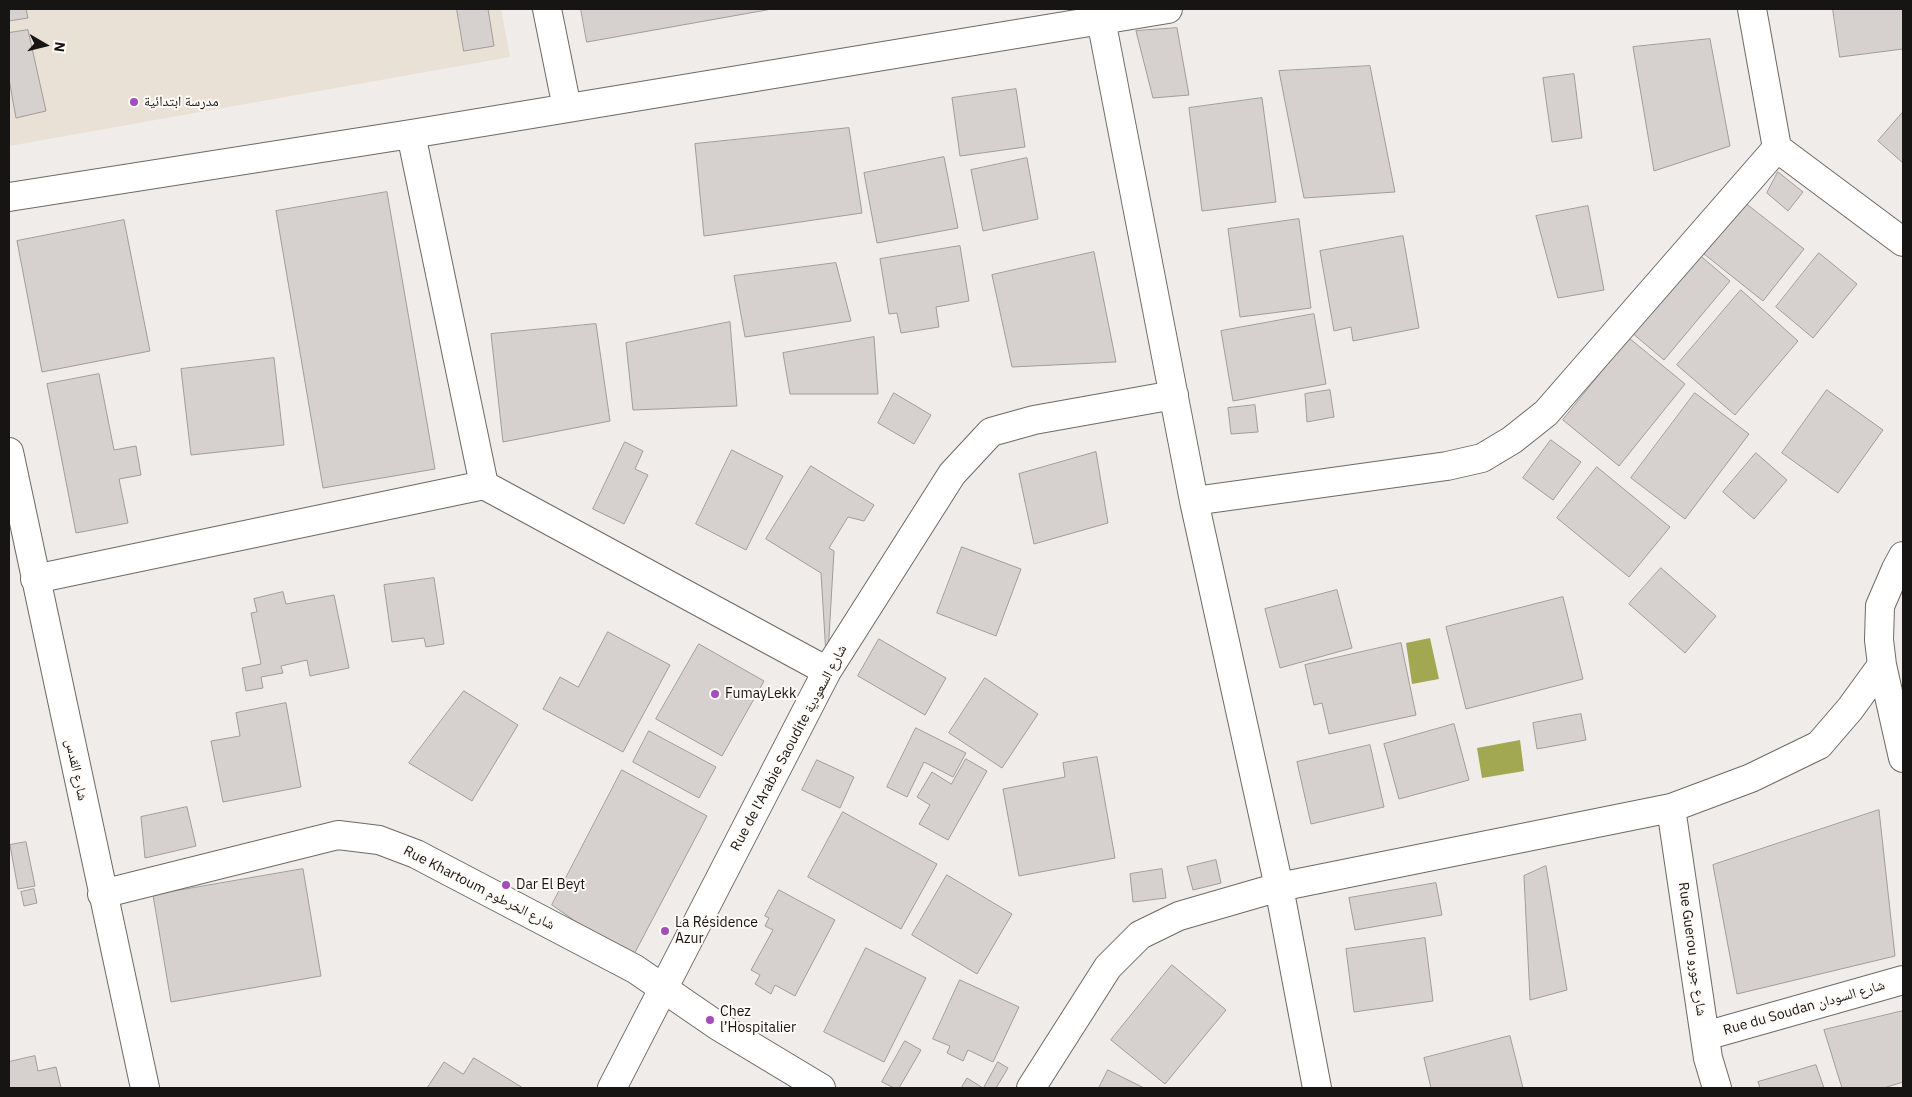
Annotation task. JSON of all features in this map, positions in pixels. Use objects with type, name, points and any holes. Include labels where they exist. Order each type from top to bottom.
[{"type":"street","points":[[547,9],[567,108]]},
{"type":"street","points":[[9,197],[567,108],[1100,14],[1168,9]]},
{"type":"street","points":[[1752,9],[1777,148],[1903,242]]},
{"type":"street","points":[[1100,14],[1194,501],[1279,887],[1317,1088]]},
{"type":"street","points":[[411,134],[484,485]]},
{"type":"street","points":[[1194,501],[1447,466],[1482,458],[1512,440],[1546,414],[1777,148]]},
{"type":"street","name":"Rue de l'Arabie Saoudite شارع السعودية","points":[[612,1088],[827,671],[952,474],[991,432],[1034,420],[1174,395]]},
{"type":"street","name":"شارع القدس","points":[[9,452],[145,1088]]},
{"type":"street","points":[[35,578],[484,485],[827,671]]},
{"type":"street","points":[[1903,556],[1880,606],[1879,640],[1882,665],[1903,758]]},
{"type":"street","points":[[1031,1088],[1108,968],[1140,934],[1179,916],[1279,887],[1671,808],[1751,778],[1820,745],[1850,709],[1882,665]]},
{"type":"street","name":"Rue Guerou شارع جورو","points":[[1671,808],[1708,1058],[1717,1088]]},
{"type":"street","name":"Rue Khartoum شارع الخرطوم","points":[[102,894],[338,835],[379,840],[416,854],[635,969],[718,1026],[821,1088]]},
{"type":"street","name":"Rue du Soudan شارع السودان","points":[[1705,1036],[1903,980]]},
{"type":"shaded area","name":"مدرسة ابتدائية","points":[[9,9],[501,9],[510,57],[9,146]]},
{"type":"shaded area","points":[[1430,638],[1439,679],[1412,684],[1406,643]]},
{"type":"shaded area","points":[[1520,740],[1524,771],[1482,778],[1477,748]]},
{"type":"building","points":[[9,9],[26,9],[28,18],[9,21]]},
{"type":"building","points":[[457,9],[488,9],[494,46],[464,51]]},
{"type":"building","points":[[581,9],[772,9],[587,42]]},
{"type":"building","points":[[1833,9],[1903,9],[1903,49],[1840,57]]},
{"type":"building","points":[[1177,28],[1189,95],[1153,98],[1136,31]]},
{"type":"building","points":[[28,30],[46,111],[16,118],[9,79],[9,33]]},
{"type":"building","points":[[1710,39],[1730,146],[1654,171],[1633,47]]},
{"type":"building","points":[[1370,66],[1395,192],[1304,198],[1279,71]]},
{"type":"building","points":[[1574,74],[1582,138],[1552,142],[1543,78]]},
{"type":"building","points":[[1016,89],[1025,147],[960,156],[952,98]]},
{"type":"building","points":[[1262,98],[1276,202],[1202,211],[1189,108]]},
{"type":"building","points":[[1903,112],[1903,163],[1878,141]]},
{"type":"building","points":[[849,128],[862,213],[704,236],[695,144]]},
{"type":"building","points":[[944,157],[958,228],[877,243],[864,173]]},
{"type":"building","points":[[1027,158],[1038,219],[983,231],[971,170]]},
{"type":"building","points":[[1778,172],[1803,192],[1788,211],[1767,193]]},
{"type":"building","points":[[387,192],[435,469],[323,488],[276,211]]},
{"type":"building","points":[[1744,202],[1804,249],[1763,301],[1704,254]]},
{"type":"building","points":[[1588,206],[1604,290],[1558,298],[1536,216]]},
{"type":"building","points":[[1299,219],[1311,308],[1240,317],[1228,229]]},
{"type":"building","points":[[124,220],[150,351],[42,372],[17,241]]},
{"type":"building","points":[[1403,236],[1419,328],[1353,341],[1351,327],[1334,331],[1320,251]]},
{"type":"building","points":[[960,246],[969,301],[936,307],[939,327],[901,333],[897,313],[889,314],[880,259]]},
{"type":"building","points":[[1094,252],[1116,362],[1012,367],[992,275]]},
{"type":"building","points":[[1696,252],[1730,281],[1664,360],[1631,332]]},
{"type":"building","points":[[1819,253],[1857,284],[1813,338],[1776,307]]},
{"type":"building","points":[[836,263],[851,321],[745,337],[734,276]]},
{"type":"building","points":[[1741,290],[1798,341],[1735,415],[1677,365]]},
{"type":"building","points":[[1314,314],[1326,384],[1233,401],[1221,331]]},
{"type":"building","points":[[730,322],[737,406],[633,410],[626,343]]},
{"type":"building","points":[[596,324],[610,421],[503,442],[491,334]]},
{"type":"building","points":[[874,337],[878,394],[790,394],[783,353]]},
{"type":"building","points":[[1629,338],[1685,384],[1619,466],[1563,420]]},
{"type":"building","points":[[274,358],[284,445],[191,455],[181,369]]},
{"type":"building","points":[[99,374],[114,450],[136,446],[141,475],[119,479],[128,523],[76,533],[47,384]]},
{"type":"building","points":[[1330,390],[1334,417],[1307,422],[1305,394]]},
{"type":"building","points":[[1827,390],[1883,430],[1838,493],[1782,453]]},
{"type":"building","points":[[894,393],[931,415],[914,444],[878,423]]},
{"type":"building","points":[[1695,393],[1749,434],[1685,519],[1631,478]]},
{"type":"building","points":[[1255,405],[1258,432],[1231,434],[1228,408]]},
{"type":"building","points":[[1551,440],[1581,462],[1553,500],[1523,478]]},
{"type":"building","points":[[625,442],[643,451],[635,469],[648,475],[624,524],[593,509]]},
{"type":"building","points":[[732,450],[783,476],[746,550],[696,524]]},
{"type":"building","points":[[1096,452],[1108,523],[1034,544],[1019,474]]},
{"type":"building","points":[[1756,453],[1787,480],[1754,519],[1723,492]]},
{"type":"building","points":[[811,466],[874,505],[864,521],[848,517],[829,548],[834,551],[827,671],[821,573],[766,539]]},
{"type":"building","points":[[1597,467],[1670,527],[1629,577],[1557,518]]},
{"type":"building","points":[[962,547],[1021,569],[996,636],[937,613]]},
{"type":"building","points":[[1661,568],[1716,616],[1685,653],[1629,604]]},
{"type":"building","points":[[434,578],[444,644],[426,647],[424,638],[392,642],[384,585]]},
{"type":"building","points":[[1337,590],[1352,648],[1280,668],[1265,609]]},
{"type":"building","points":[[283,592],[286,604],[334,595],[349,668],[310,676],[307,660],[281,666],[283,673],[261,677],[263,688],[246,691],[242,668],[261,664],[251,613],[257,612],[254,599]]},
{"type":"building","points":[[1563,597],[1583,679],[1466,709],[1446,627]]},
{"type":"building","points":[[608,632],[670,665],[623,752],[543,709],[560,677],[578,687]]},
{"type":"building","points":[[879,639],[946,678],[925,715],[858,676]]},
{"type":"building","points":[[1401,643],[1416,715],[1329,734],[1322,703],[1314,705],[1305,665]]},
{"type":"building","points":[[699,644],[764,681],[722,756],[656,719]]},
{"type":"building","points":[[985,678],[1038,714],[1002,768],[949,733]]},
{"type":"building","points":[[464,691],[518,725],[472,801],[409,763]]},
{"type":"building","points":[[286,703],[301,787],[223,802],[211,741],[240,736],[236,713]]},
{"type":"building","points":[[1581,714],[1586,740],[1537,749],[1533,723]]},
{"type":"building","points":[[1454,724],[1469,780],[1399,799],[1384,744]]},
{"type":"building","points":[[916,728],[966,753],[953,777],[924,762],[907,797],[887,787]]},
{"type":"building","points":[[649,731],[716,767],[699,798],[633,762]]},
{"type":"building","points":[[1370,745],[1384,807],[1311,824],[1297,762]]},
{"type":"building","points":[[1097,757],[1115,858],[1019,876],[1003,789],[1065,777],[1063,763]]},
{"type":"building","points":[[966,759],[987,771],[948,840],[919,824],[930,805],[917,797],[932,772],[951,784]]},
{"type":"building","points":[[817,760],[854,777],[840,808],[802,790]]},
{"type":"building","points":[[622,770],[707,816],[631,960],[552,905]]},
{"type":"building","points":[[187,807],[196,846],[145,858],[141,817]]},
{"type":"building","points":[[1879,810],[1895,956],[1737,994],[1713,865]]},
{"type":"building","points":[[843,812],[937,864],[901,929],[808,877]]},
{"type":"building","points":[[26,842],[35,886],[18,889],[10,845]]},
{"type":"building","points":[[1216,860],[1221,883],[1193,890],[1187,867]]},
{"type":"building","points":[[1546,866],[1567,990],[1530,1000],[1524,876]]},
{"type":"building","points":[[303,869],[321,976],[171,1002],[153,895]]},
{"type":"building","points":[[1162,869],[1166,898],[1133,902],[1130,874]]},
{"type":"building","points":[[947,875],[1012,914],[977,974],[912,935]]},
{"type":"building","points":[[1436,883],[1442,915],[1355,930],[1349,898]]},
{"type":"building","points":[[34,889],[37,903],[24,906],[21,892]]},
{"type":"building","points":[[779,890],[835,920],[795,996],[775,985],[771,994],[755,984],[760,975],[751,970],[773,930],[765,926],[769,918],[765,916]]},
{"type":"building","points":[[1425,938],[1433,1001],[1354,1012],[1346,949]]},
{"type":"building","points":[[866,948],[926,978],[884,1062],[824,1032]]},
{"type":"building","points":[[1172,965],[1226,1010],[1165,1084],[1111,1040]]},
{"type":"building","points":[[960,980],[1019,1007],[993,1062],[968,1050],[963,1061],[947,1053],[950,1046],[933,1039]]},
{"type":"building","points":[[1903,1011],[1903,1082],[1884,1088],[1842,1088],[1824,1030]]},
{"type":"building","points":[[1510,1036],[1523,1088],[1431,1088],[1424,1058]]},
{"type":"building","points":[[905,1041],[921,1050],[899,1088],[894,1088],[882,1082]]},
{"type":"building","points":[[35,1056],[38,1071],[56,1067],[61,1088],[9,1088],[9,1062]]},
{"type":"building","points":[[474,1058],[523,1088],[427,1088],[444,1062],[463,1074]]},
{"type":"building","points":[[998,1062],[1008,1068],[996,1088],[983,1088]]},
{"type":"building","points":[[1816,1065],[1824,1088],[1760,1088],[1758,1082]]},
{"type":"building","points":[[1108,1070],[1144,1088],[1099,1088]]},
{"type":"building","points":[[967,1078],[983,1088],[961,1088]]},
{"type":"place","name":"مدرسة ابتدائية","points":[[134,102]]},
{"type":"place","name":"FumayLekk","points":[[715,694]]},
{"type":"place","name":"Dar El Beyt","points":[[506,885]]},
{"type":"place","name":"La Résidence Azur","points":[[665,931]]},
{"type":"place","name":"Chez l’Hospitalier","points":[[710,1020]]}]
